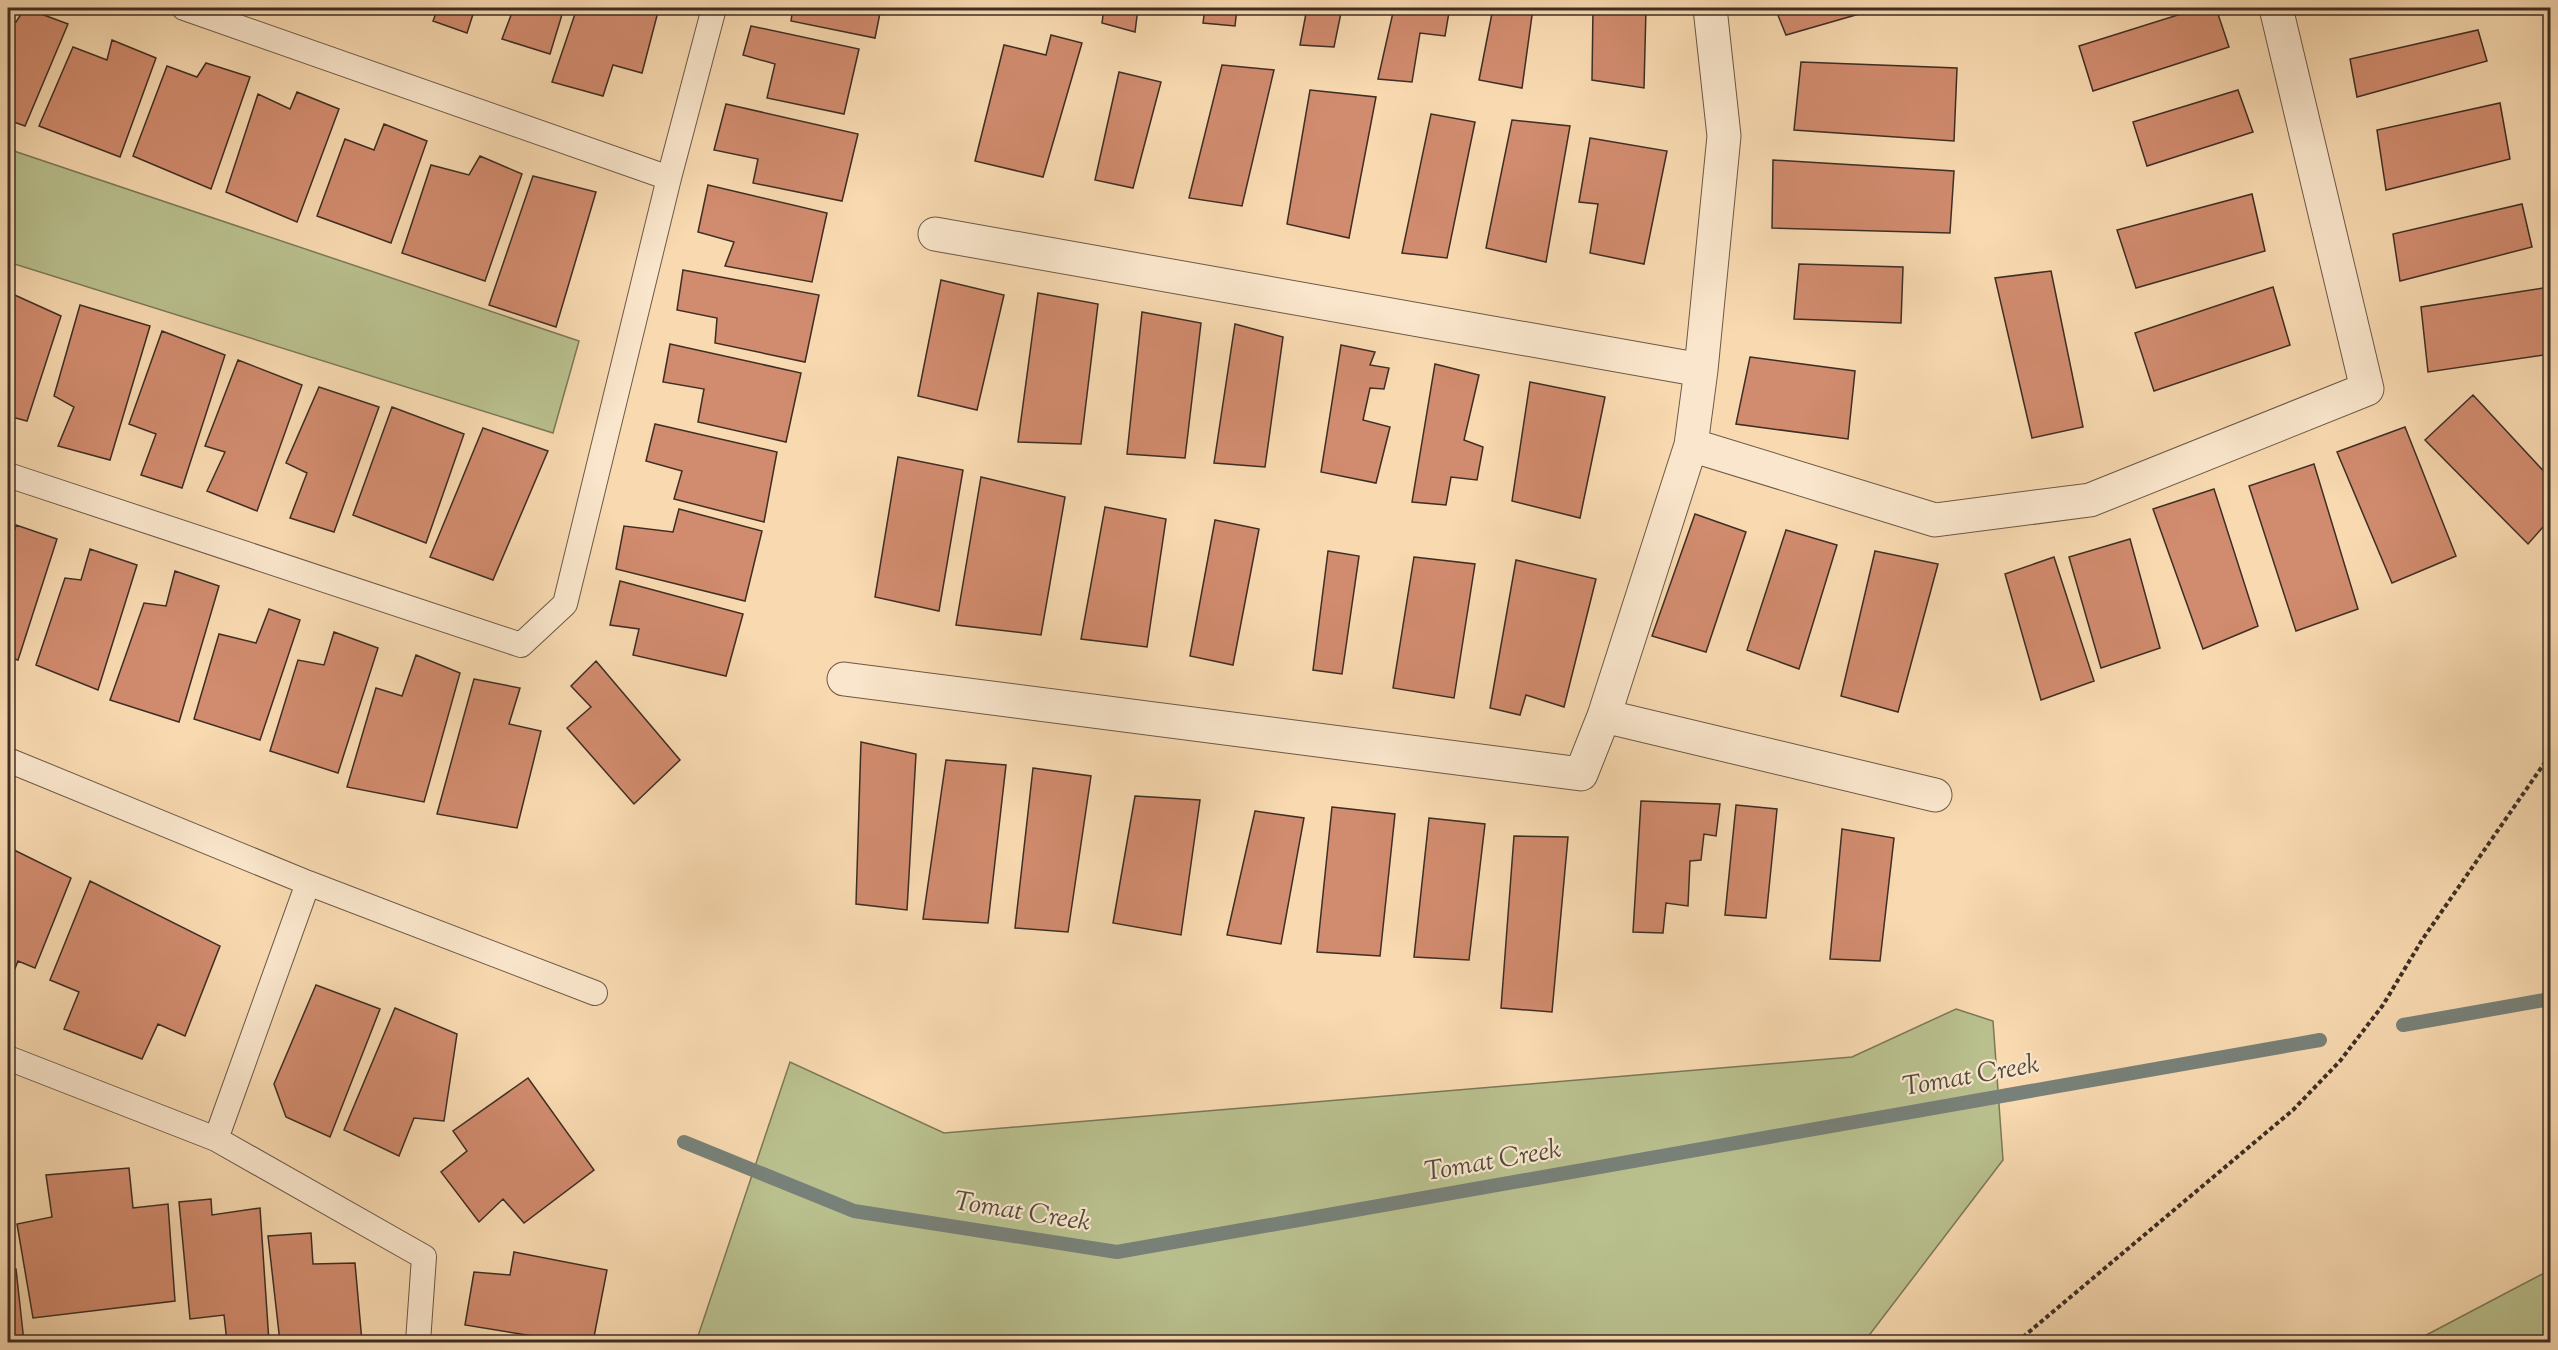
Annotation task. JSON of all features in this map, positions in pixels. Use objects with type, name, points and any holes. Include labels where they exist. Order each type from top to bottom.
[{"type":"street","points":[[844,679],[1581,774],[1604,716],[1691,445],[1701,370],[1724,136],[1710,8]]},
{"type":"street","points":[[1691,445],[1935,520],[2090,500],[2367,389],[2276,8]]},
{"type":"street","points":[[935,234],[1701,370]]},
{"type":"street","points":[[1604,716],[1935,795]]},
{"type":"lane","points":[[184,8],[669,178]]},
{"type":"lane","points":[[8,475],[520,645],[565,604],[669,178],[714,8]]},
{"type":"lane","points":[[8,760],[308,883],[595,993]]},
{"type":"lane","points":[[216,1139],[308,883]]},
{"type":"lane","points":[[8,1058],[216,1139],[424,1257],[418,1342]]},
{"type":"path","points":[[2017,1342],[2293,1110],[2340,1061],[2384,1005],[2422,940],[2550,755]]},
{"type":"green space","points":[[8,149],[579,341],[553,433],[8,262]]},
{"type":"green space","points":[[1956,1009],[1993,1021],[2003,1160],[1864,1342],[696,1342],[790,1062],[944,1133],[1852,1057]]},
{"type":"green space","points":[[2550,1270],[2550,1342],[2413,1342]]},
{"type":"building","points":[[25,8],[68,24],[25,126],[8,120],[8,19],[16,22]]},
{"type":"building","points":[[438,8],[475,8],[467,33],[433,21]]},
{"type":"building","points":[[507,8],[564,8],[550,54],[502,39],[513,10]]},
{"type":"building","points":[[577,8],[659,8],[642,73],[613,65],[603,96],[552,82]]},
{"type":"building","points":[[793,8],[881,8],[875,38],[791,21]]},
{"type":"building","points":[[1104,8],[1138,8],[1135,32],[1102,23]]},
{"type":"building","points":[[1205,8],[1237,8],[1235,26],[1203,23]]},
{"type":"building","points":[[1307,8],[1342,8],[1334,47],[1300,45]]},
{"type":"building","points":[[1394,8],[1430,8],[1449,12],[1445,36],[1420,33],[1412,82],[1378,79]]},
{"type":"building","points":[[1493,8],[1533,8],[1522,88],[1479,80]]},
{"type":"building","points":[[1593,8],[1646,8],[1644,88],[1592,80]]},
{"type":"building","points":[[1775,8],[1880,8],[1786,35]]},
{"type":"building","points":[[2200,8],[2216,8],[2229,47],[2093,91],[2079,46]]},
{"type":"building","points":[[751,26],[859,49],[844,114],[767,98],[775,64],[743,55]]},
{"type":"building","points":[[2478,30],[2487,61],[2357,97],[2350,59]]},
{"type":"building","points":[[1051,35],[1082,43],[1043,177],[975,161],[1004,45],[1046,55]]},
{"type":"building","points":[[112,40],[156,58],[120,157],[39,126],[73,47],[107,60]]},
{"type":"building","points":[[1801,62],[1957,68],[1954,141],[1794,130]]},
{"type":"building","points":[[206,63],[250,77],[211,189],[133,156],[167,66],[197,77]]},
{"type":"building","points":[[1222,65],[1274,70],[1242,206],[1189,198]]},
{"type":"building","points":[[1119,72],[1161,82],[1133,188],[1095,180]]},
{"type":"building","points":[[1310,90],[1376,97],[1349,238],[1287,224]]},
{"type":"building","points":[[2238,90],[2253,132],[2147,166],[2133,122]]},
{"type":"building","points":[[297,92],[339,109],[297,222],[226,192],[258,94],[290,109]]},
{"type":"building","points":[[2500,103],[2510,159],[2386,190],[2377,130]]},
{"type":"building","points":[[726,104],[858,134],[842,201],[753,183],[758,159],[714,150]]},
{"type":"building","points":[[1431,114],[1475,122],[1447,258],[1402,253]]},
{"type":"building","points":[[1512,120],[1570,126],[1546,262],[1486,248]]},
{"type":"building","points":[[384,124],[427,141],[391,243],[317,216],[345,139],[374,150]]},
{"type":"building","points":[[1590,138],[1667,151],[1644,264],[1590,253],[1598,204],[1579,202]]},
{"type":"building","points":[[480,156],[522,174],[485,281],[402,253],[431,165],[469,175]]},
{"type":"building","points":[[1773,160],[1954,171],[1950,233],[1772,228]]},
{"type":"building","points":[[533,176],[596,192],[556,327],[489,305]]},
{"type":"building","points":[[708,185],[827,213],[812,282],[725,266],[734,242],[698,232]]},
{"type":"building","points":[[2252,194],[2265,251],[2136,288],[2117,230]]},
{"type":"building","points":[[2522,204],[2532,247],[2400,281],[2393,234]]},
{"type":"building","points":[[1799,264],[1903,267],[1901,323],[1794,319]]},
{"type":"building","points":[[683,270],[819,295],[805,362],[715,343],[717,318],[677,310]]},
{"type":"building","points":[[2051,271],[2083,427],[2032,438],[1995,278]]},
{"type":"building","points":[[941,280],[1004,295],[977,410],[918,396]]},
{"type":"building","points":[[2273,287],[2290,345],[2154,391],[2135,333]]},
{"type":"building","points":[[2550,287],[2550,354],[2428,372],[2421,307]]},
{"type":"building","points":[[8,292],[61,316],[27,421],[8,416]]},
{"type":"building","points":[[1038,293],[1098,304],[1081,444],[1018,442]]},
{"type":"building","points":[[80,305],[150,326],[110,460],[58,446],[74,407],[54,396]]},
{"type":"building","points":[[1142,312],[1201,323],[1185,458],[1127,454]]},
{"type":"building","points":[[1235,324],[1283,337],[1265,467],[1214,463]]},
{"type":"building","points":[[162,331],[225,355],[182,488],[141,475],[156,434],[129,424]]},
{"type":"building","points":[[670,344],[801,373],[786,442],[698,422],[704,389],[663,382]]},
{"type":"building","points":[[1341,345],[1375,352],[1370,365],[1389,368],[1384,389],[1370,388],[1363,420],[1390,427],[1376,483],[1321,472]]},
{"type":"building","points":[[1750,357],[1855,371],[1848,439],[1736,424]]},
{"type":"building","points":[[238,360],[302,385],[257,511],[207,491],[225,452],[205,446]]},
{"type":"building","points":[[1435,364],[1479,375],[1464,440],[1483,447],[1477,480],[1451,477],[1446,505],[1412,502]]},
{"type":"building","points":[[1530,382],[1605,397],[1580,518],[1512,501]]},
{"type":"building","points":[[319,387],[379,407],[334,532],[290,518],[307,473],[286,463]]},
{"type":"building","points":[[2473,395],[2550,478],[2550,519],[2528,544],[2425,440]]},
{"type":"building","points":[[392,407],[464,434],[426,543],[353,515]]},
{"type":"building","points":[[655,424],[777,452],[764,522],[674,499],[682,471],[646,461]]},
{"type":"building","points":[[2405,427],[2456,556],[2392,583],[2337,452]]},
{"type":"building","points":[[483,428],[548,451],[493,580],[430,557]]},
{"type":"building","points":[[898,457],[963,470],[939,611],[875,597]]},
{"type":"building","points":[[2314,464],[2358,609],[2296,631],[2249,486]]},
{"type":"building","points":[[981,477],[1065,497],[1041,635],[956,625]]},
{"type":"building","points":[[2214,489],[2258,626],[2203,649],[2153,509]]},
{"type":"building","points":[[1105,507],[1166,519],[1147,647],[1081,639]]},
{"type":"building","points":[[679,509],[762,531],[745,601],[616,569],[624,526],[673,532]]},
{"type":"building","points":[[1695,514],[1746,532],[1706,652],[1652,636]]},
{"type":"building","points":[[1215,520],[1259,529],[1233,665],[1190,656]]},
{"type":"building","points":[[16,525],[57,539],[18,660],[8,657],[8,554]]},
{"type":"building","points":[[1786,530],[1837,545],[1799,669],[1747,650]]},
{"type":"building","points":[[2130,539],[2160,648],[2101,668],[2069,557]]},
{"type":"building","points":[[90,549],[137,565],[98,690],[36,665],[65,578],[81,580]]},
{"type":"building","points":[[1328,551],[1359,556],[1342,674],[1313,670]]},
{"type":"building","points":[[1875,551],[1938,564],[1898,712],[1841,696]]},
{"type":"building","points":[[1414,557],[1475,564],[1454,698],[1393,688]]},
{"type":"building","points":[[2054,557],[2094,681],[2041,700],[2005,574]]},
{"type":"building","points":[[1516,560],[1596,579],[1564,707],[1526,695],[1520,715],[1490,708]]},
{"type":"building","points":[[175,571],[219,586],[179,722],[110,700],[144,603],[166,606]]},
{"type":"building","points":[[620,581],[743,614],[726,676],[633,655],[639,629],[610,625]]},
{"type":"building","points":[[269,609],[300,620],[260,740],[194,719],[219,634],[256,643]]},
{"type":"building","points":[[334,632],[378,648],[338,773],[270,751],[298,660],[324,665]]},
{"type":"building","points":[[416,655],[460,673],[424,802],[347,787],[376,688],[402,696]]},
{"type":"building","points":[[596,661],[680,760],[634,804],[567,728],[591,707],[571,686]]},
{"type":"building","points":[[474,679],[520,688],[509,724],[541,731],[517,828],[437,814]]},
{"type":"building","points":[[861,742],[916,754],[907,910],[856,904]]},
{"type":"building","points":[[946,760],[1006,765],[988,923],[923,919]]},
{"type":"building","points":[[1033,768],[1091,776],[1068,932],[1015,928]]},
{"type":"building","points":[[1135,796],[1200,800],[1181,935],[1113,923]]},
{"type":"building","points":[[1641,801],[1720,804],[1716,836],[1704,834],[1701,860],[1690,861],[1688,906],[1666,903],[1663,933],[1633,932]]},
{"type":"building","points":[[1736,805],[1777,809],[1766,918],[1725,915]]},
{"type":"building","points":[[1332,807],[1395,814],[1380,956],[1317,952]]},
{"type":"building","points":[[1255,811],[1304,818],[1281,944],[1227,935]]},
{"type":"building","points":[[1429,818],[1485,824],[1469,960],[1414,957]]},
{"type":"building","points":[[1842,829],[1894,838],[1880,961],[1830,959]]},
{"type":"building","points":[[1514,836],[1568,837],[1552,1012],[1501,1008]]},
{"type":"building","points":[[8,847],[71,878],[35,968],[18,961],[8,986]]},
{"type":"building","points":[[90,881],[220,946],[185,1036],[158,1024],[142,1059],[64,1029],[79,992],[50,980]]},
{"type":"building","points":[[316,985],[380,1009],[330,1137],[286,1117],[274,1084]]},
{"type":"building","points":[[395,1008],[457,1034],[444,1121],[414,1118],[399,1156],[344,1130]]},
{"type":"building","points":[[528,1078],[594,1170],[524,1223],[503,1199],[479,1222],[441,1172],[467,1151],[453,1131]]},
{"type":"building","points":[[129,1168],[133,1208],[168,1204],[175,1301],[33,1318],[17,1224],[52,1217],[46,1175]]},
{"type":"building","points":[[211,1199],[212,1215],[260,1208],[269,1342],[227,1342],[224,1315],[190,1319],[179,1202]]},
{"type":"building","points":[[311,1233],[313,1264],[355,1263],[362,1342],[280,1342],[268,1236]]},
{"type":"building","points":[[514,1252],[607,1270],[593,1342],[571,1342],[465,1325],[474,1272],[510,1275]]},
{"type":"building","points":[[16,1269],[24,1342],[8,1342],[8,1270]]},
{"type":"waterway","name":"Tomat Creek","points":[[2403,1025],[2550,999]]},
{"type":"waterway","name":"Tomat Creek","points":[[684,1142],[854,1211],[1117,1252],[2320,1040]]}]
